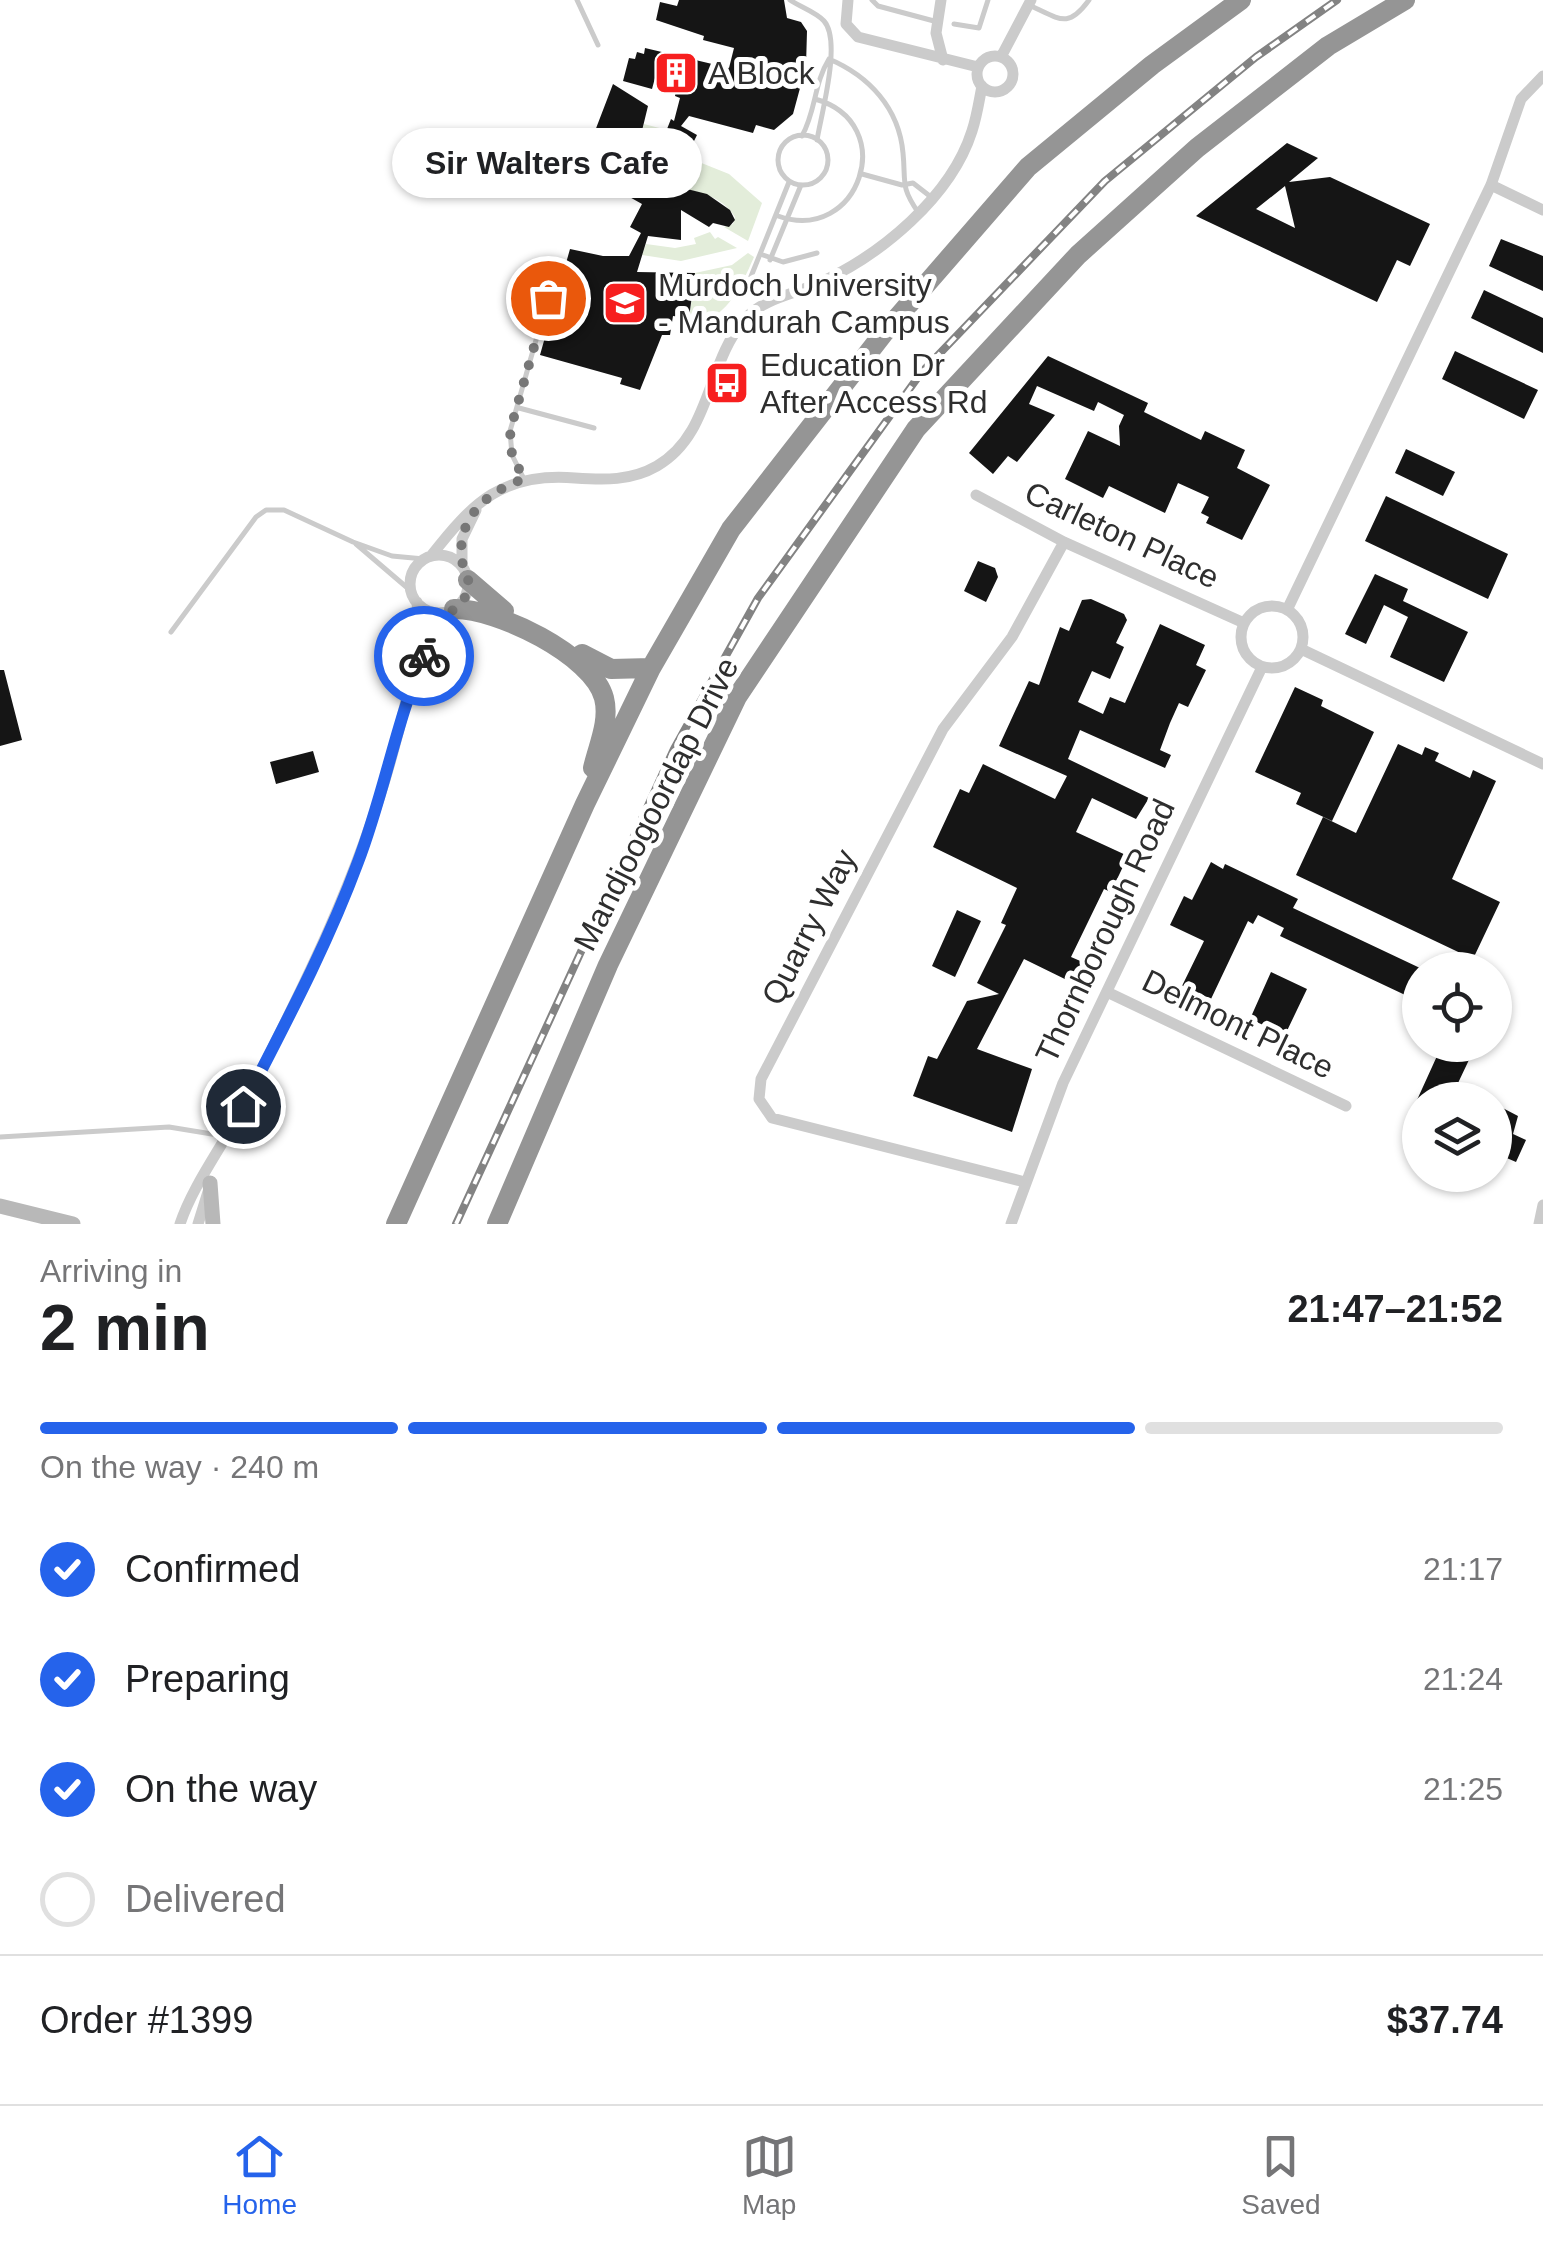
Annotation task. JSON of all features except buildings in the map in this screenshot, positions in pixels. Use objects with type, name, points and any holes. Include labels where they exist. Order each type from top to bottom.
[{"type":"highway","name":"Mandjoogoordap Drive","points":[[396,1224],[584,804],[651,668],[731,529],[883,334],[1028,168],[1152,65],[1241,0]]},
{"type":"highway","name":"Mandjoogoordap Drive","points":[[497,1224],[608,965],[737,698],[916,429],[1078,255],[1197,148],[1328,46],[1404,0]]},
{"type":"highway","points":[[465,572],[498,608],[611,669],[651,668]]},
{"type":"highway","points":[[453,610],[472,609],[498,616],[561,650],[592,673],[604,696],[606,712],[584,804]]},
{"type":"main road","points":[[210,1183],[214,1224]]},
{"type":"main road","points":[[0,1206],[73,1224]]},
{"type":"street","points":[[848,0],[846,24],[858,37],[978,67]]},
{"type":"street","points":[[941,0],[936,21],[943,60]]},
{"type":"street","points":[[1002,57],[1030,2]]},
{"type":"street","points":[[978,67],[990,56],[1002,57],[1012,70],[1008,86],[998,91],[982,86]]},
{"type":"street","points":[[180,1224],[190,1195],[216,1159],[306,983],[352,880],[382,792],[407,698],[418,632],[412,572],[480,502],[524,479],[618,480],[662,464],[693,431],[736,332],[750,313],[863,259],[931,198],[967,144],[982,86],[978,67]]},
{"type":"street","points":[[1287,610],[1491,185],[1520,99],[1543,76]]},
{"type":"street","points":[[1491,185],[1543,210]]},
{"type":"street","name":"Carleton Place","points":[[976,495],[1064,542],[1244,623]]},
{"type":"street","points":[[407,698],[429,645],[466,596],[464,533],[480,502]]},
{"type":"street","name":"Quarry Way","points":[[1024,1182],[772,1118],[759,1099],[761,1079],[943,729],[1012,637],[1064,542]]},
{"type":"street","points":[[427,557],[448,556],[465,572]]},
{"type":"street","points":[[414,596],[433,612],[453,610]]},
{"type":"street","points":[[1262,608],[1287,610],[1302,626],[1301,649],[1292,662],[1278,668],[1262,667],[1243,649],[1244,623],[1262,608]]},
{"type":"street","points":[[1301,649],[1543,764]]},
{"type":"street","name":"Thornborough Road","points":[[1011,1224],[1063,1083],[1262,667]]},
{"type":"street","name":"Delmont Place","points":[[1107,992],[1346,1106]]},
{"type":"street","points":[[198,1224],[216,1159]]},
{"type":"street","points":[[1539,1224],[1543,1206]]},
{"type":"lane","points":[[577,0],[598,45]]},
{"type":"lane","points":[[790,0],[827,26],[829,59],[817,140]]},
{"type":"lane","points":[[872,0],[878,6],[936,21]]},
{"type":"lane","points":[[954,24],[979,28],[988,0]]},
{"type":"lane","points":[[1030,2],[1068,20],[1076,18],[1089,0]]},
{"type":"lane","points":[[802,136],[821,72],[829,59]]},
{"type":"lane","points":[[829,59],[874,87],[894,116],[903,150],[902,184],[918,212]]},
{"type":"lane","points":[[778,216],[809,220],[832,212],[851,196],[862,174],[862,144],[854,126],[841,112],[814,99]]},
{"type":"lane","points":[[802,136],[817,140],[828,157],[827,169],[812,184],[801,186],[789,182],[780,171],[778,155],[788,139],[802,136]]},
{"type":"lane","points":[[862,174],[913,184],[931,198]]},
{"type":"lane","points":[[750,279],[789,182]]},
{"type":"lane","points":[[770,260],[801,186]]},
{"type":"lane","points":[[762,255],[783,262],[818,253]]},
{"type":"lane","points":[[524,479],[510,447],[510,431],[548,298]]},
{"type":"lane","points":[[519,408],[594,428]]},
{"type":"lane","points":[[171,632],[263,512],[284,510],[392,556],[427,557]]},
{"type":"lane","points":[[354,542],[414,596]]},
{"type":"lane","points":[[0,1137],[170,1126],[227,1137]]},
{"type":"green space","points":[[644,124],[667,130],[660,171],[653,171],[653,180],[626,164]]},
{"type":"green space","points":[[684,156],[729,174],[762,203],[748,241],[724,227],[733,224],[735,217],[723,204],[697,192],[668,188]]},
{"type":"green space","points":[[710,232],[715,239],[737,248],[681,261],[642,255],[646,244],[675,248],[696,244],[694,238]]},
{"type":"green space","points":[[748,253],[754,257],[730,302],[713,317],[688,328],[695,273],[732,265]]},
{"type":"railway","points":[[456,1224],[674,749],[758,598],[921,373],[1105,181],[1256,57],[1337,0]]},
{"type":"way so far","points":[[424,656],[442,624],[466,596],[468,580],[461,549],[464,533],[480,502],[524,479],[512,455],[510,431],[548,298]]},
{"type":"place","name":"A Block","points":[[676,73]]},
{"type":"place","name":"Sir Walters Cafe","points":[[548,298]]},
{"type":"place","name":"Murdoch University - Mandurah Campus","points":[[625,303]]},
{"type":"place","name":"Education Dr After Access Rd","points":[[727,383]]},
{"type":"route","points":[[243,1106],[306,983],[352,880],[382,792],[407,698],[424,656]]}]
